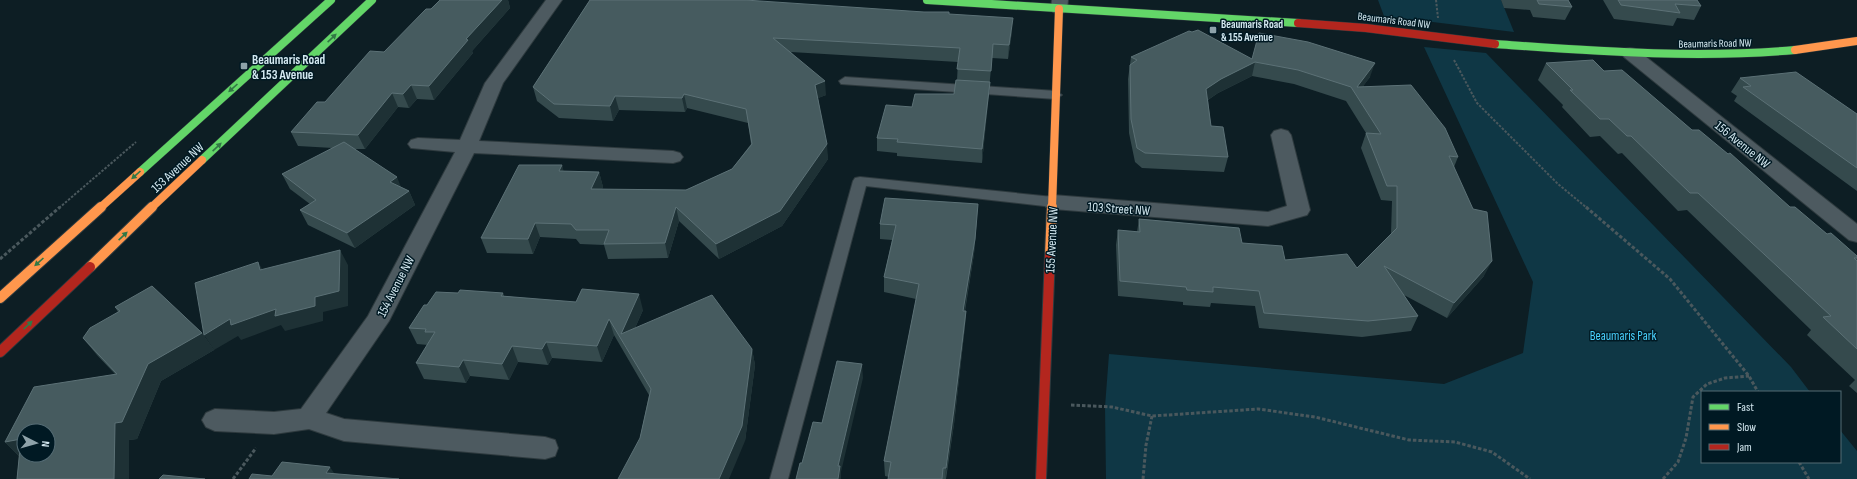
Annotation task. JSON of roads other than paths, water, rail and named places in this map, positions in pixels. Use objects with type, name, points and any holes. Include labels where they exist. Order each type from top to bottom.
[{"type":"street","name":"153 Avenue NW","points":[[0,298],[331,0]]},
{"type":"street","name":"153 Avenue NW","points":[[0,352],[372,0]]},
{"type":"street","name":"154 Avenue NW","points":[[309,418],[335,378],[377,321],[467,147],[494,83],[554,0]]},
{"type":"street","name":"Beaumaris Road NW","points":[[927,0],[1060,4],[1394,30],[1444,39],[1630,53],[1712,56],[1753,54],[1792,51],[1857,41]]},
{"type":"street","name":"155 Avenue NW","points":[[1041,479],[1060,4]]},
{"type":"street","name":"156 Avenue NW","points":[[1630,53],[1857,235]]},
{"type":"street","name":"103 Street NW","points":[[1053,202],[1268,219],[1300,210],[1281,135]]},
{"type":"street","points":[[418,144],[673,157]]},
{"type":"street","points":[[215,420],[274,423],[309,418],[344,430],[545,448]]},
{"type":"lane","points":[[845,81],[1056,95]]},
{"type":"lane","name":"103 Street NW","points":[[779,479],[860,181],[1053,202]]},
{"type":"place","name":"Beaumaris Road & 155 Avenue","points":[[1213,30]]},
{"type":"place","name":"Beaumaris Road & 153 Avenue","points":[[244,66]]},
{"type":"park label","name":"Beaumaris Park","points":[[1623,335]]}]
